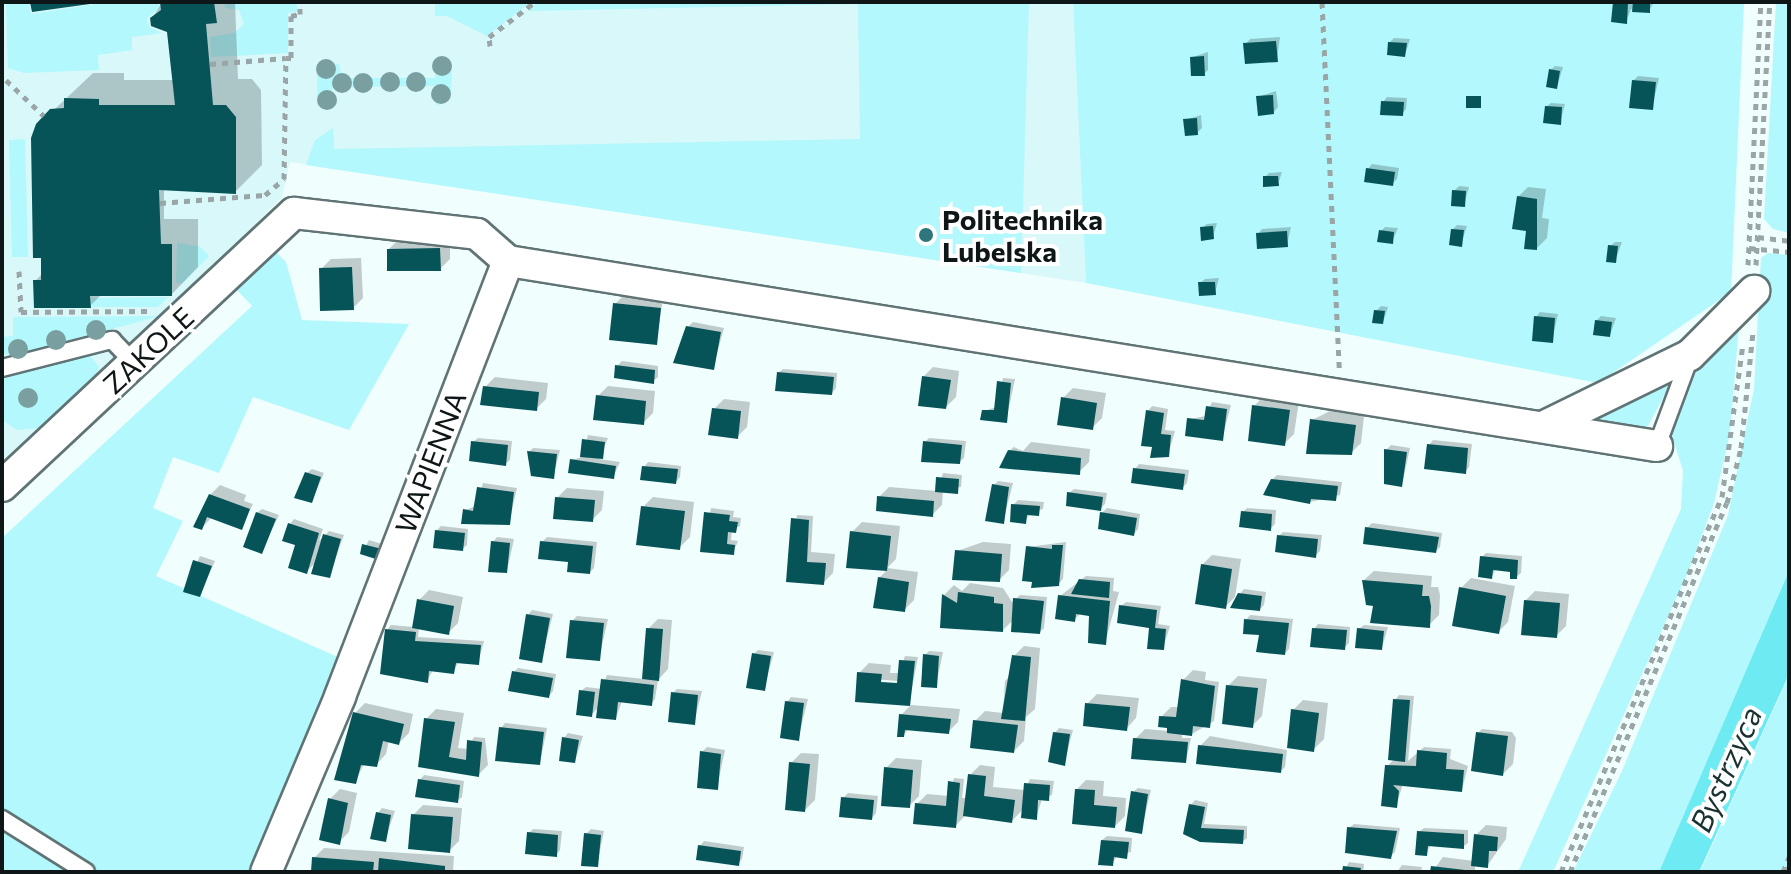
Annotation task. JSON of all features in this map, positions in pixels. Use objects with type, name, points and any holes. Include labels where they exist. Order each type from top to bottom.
[{"type":"street","name":"ZAKOLE","points":[[2,486],[294,213],[477,234],[508,261]]},
{"type":"street","points":[[508,261],[1657,446]]},
{"type":"street","name":"WAPIENNA","points":[[266,872],[346,683],[508,261]]},
{"type":"street","points":[[1545,426],[1690,355],[1750,294]]},
{"type":"lane","points":[[2,368],[112,340],[134,363]]},
{"type":"lane","points":[[1657,446],[1690,355]]},
{"type":"lane","points":[[2,819],[86,872]]},
{"type":"path","points":[[210,64],[291,58],[291,16],[300,14],[300,2]]},
{"type":"path","points":[[490,46],[489,37],[535,2]]},
{"type":"path","points":[[1322,2],[1340,393]]},
{"type":"path","points":[[1561,872],[1697,566],[1722,497],[1741,386],[1750,294],[1761,2]]},
{"type":"path","points":[[1753,248],[1758,237],[1770,2]]},
{"type":"path","points":[[160,203],[265,195],[284,179],[286,58]]},
{"type":"path","points":[[6,80],[44,116]]},
{"type":"path","points":[[1758,237],[1789,241]]},
{"type":"path","points":[[1753,248],[1789,252]]},
{"type":"path","points":[[19,271],[21,312],[160,311]]},
{"type":"path","points":[[1570,872],[1727,503],[1751,384],[1750,294]]},
{"type":"path","points":[[1783,872],[1789,857]]},
{"type":"shaded area","name":"Politechnika Lubelska","points":[[2,2],[1073,2],[1086,283],[290,162],[282,197],[172,308],[2,461]]},
{"type":"shaded area","points":[[6,2],[29,2],[31,14],[109,2],[158,2],[159,9],[147,18],[149,27],[162,33],[132,37],[132,50],[98,55],[99,70],[24,73],[8,68]]},
{"type":"shaded area","points":[[224,2],[297,2],[297,12],[288,13],[288,53],[211,57],[210,37],[234,33],[244,24],[239,10],[225,8]]},
{"type":"shaded area","points":[[435,2],[531,2],[487,36],[447,16],[435,16]]},
{"type":"shaded area","points":[[538,2],[1029,2],[1021,273],[306,165],[315,140],[333,128],[334,149],[860,139],[858,4],[528,11]]},
{"type":"shaded area","points":[[1073,2],[1744,2],[1731,292],[1598,383],[1086,283]]},
{"type":"shaded area","points":[[1776,2],[1789,2],[1789,233],[1773,229],[1764,219]]},
{"type":"shaded area","points":[[436,57],[447,61],[452,71],[451,93],[441,104],[436,105],[436,86],[333,87],[329,107],[317,96],[317,71],[323,61],[339,64],[342,78],[435,78]]},
{"type":"shaded area","points":[[25,139],[28,257],[12,257],[9,140]]},
{"type":"shaded area","points":[[177,243],[199,246],[209,256],[182,284],[176,282]]},
{"type":"shaded area","points":[[277,253],[286,262],[302,320],[409,324],[349,430],[253,397],[219,473],[173,457],[153,508],[183,521],[156,576],[342,659],[252,872],[2,872],[2,538],[252,306],[235,288]]},
{"type":"shaded area","points":[[1768,253],[1789,255],[1789,571],[1659,872],[1573,872],[1622,771],[1728,515],[1754,389],[1761,258]]},
{"type":"shaded area","points":[[168,297],[158,307],[92,307],[92,298]]},
{"type":"shaded area","points":[[1740,314],[1730,433],[1714,503],[1689,570],[1553,872],[1518,872],[1681,509],[1683,471],[1671,432],[1686,383],[1705,352]]},
{"type":"shaded area","points":[[160,316],[12,356],[2,353],[2,337],[13,336],[13,317]]},
{"type":"shaded area","points":[[89,354],[99,367],[96,376],[39,428],[17,430],[2,420],[2,381],[8,376]]},
{"type":"shaded area","points":[[1677,371],[1647,428],[1581,416]]},
{"type":"shaded area","points":[[1789,675],[1789,872],[1700,872]]},
{"type":"water","name":"Bystrzyca","points":[[1789,571],[1789,674],[1699,872],[1659,872]]},
{"type":"building","points":[[30,2],[90,2],[90,4],[32,12]]},
{"type":"building","points":[[160,2],[214,2],[217,23],[206,24],[213,105],[226,105],[236,117],[236,194],[159,190],[161,244],[172,244],[172,296],[90,296],[91,308],[34,308],[33,280],[41,280],[41,258],[33,258],[31,138],[36,124],[50,109],[64,108],[64,98],[99,99],[99,105],[175,105],[167,32],[151,26],[150,18],[161,10]]},
{"type":"building","points":[[1613,2],[1628,2],[1627,24],[1611,22]]},
{"type":"building","points":[[1633,2],[1650,2],[1650,13],[1632,12]]},
{"type":"building","points":[[1276,41],[1278,62],[1245,64],[1243,43]]},
{"type":"building","points":[[1388,42],[1407,43],[1405,57],[1387,55]]},
{"type":"building","points":[[1204,56],[1205,76],[1191,76],[1190,57]]},
{"type":"building","points":[[1549,69],[1560,71],[1557,89],[1546,87]]},
{"type":"building","points":[[1632,80],[1656,82],[1653,110],[1629,108]]},
{"type":"building","points":[[1273,95],[1274,114],[1258,116],[1256,96]]},
{"type":"building","points":[[1466,96],[1481,96],[1481,108],[1466,108]]},
{"type":"building","points":[[1381,101],[1404,102],[1403,116],[1380,115]]},
{"type":"building","points":[[1545,106],[1562,107],[1561,125],[1543,123]]},
{"type":"building","points":[[1197,118],[1198,135],[1185,136],[1183,119]]},
{"type":"building","points":[[1366,168],[1395,172],[1393,186],[1364,182]]},
{"type":"building","points":[[1263,176],[1278,176],[1279,186],[1263,187]]},
{"type":"building","points":[[1452,190],[1466,191],[1465,207],[1451,206]]},
{"type":"building","points":[[1517,196],[1537,199],[1537,250],[1524,249],[1526,231],[1512,229]]},
{"type":"building","points":[[1213,226],[1214,239],[1201,241],[1200,227]]},
{"type":"building","points":[[1451,229],[1464,230],[1462,247],[1449,245]]},
{"type":"building","points":[[1379,230],[1394,232],[1393,244],[1377,242]]},
{"type":"building","points":[[1287,231],[1288,247],[1257,249],[1256,233]]},
{"type":"building","points":[[1608,245],[1618,246],[1616,263],[1606,262]]},
{"type":"building","points":[[440,248],[441,271],[387,271],[387,249]]},
{"type":"building","points":[[352,267],[354,310],[320,311],[319,268]]},
{"type":"building","points":[[1198,282],[1215,282],[1216,295],[1199,296]]},
{"type":"building","points":[[613,303],[661,308],[657,345],[609,340]]},
{"type":"building","points":[[1374,310],[1385,311],[1383,324],[1372,323]]},
{"type":"building","points":[[1534,316],[1555,318],[1553,343],[1532,341]]},
{"type":"building","points":[[1595,320],[1612,322],[1610,337],[1593,335]]},
{"type":"building","points":[[686,326],[721,332],[714,370],[673,363]]},
{"type":"building","points":[[615,365],[655,370],[654,384],[614,378]]},
{"type":"building","points":[[777,372],[834,377],[832,395],[775,391]]},
{"type":"building","points":[[922,376],[951,380],[946,409],[918,406]]},
{"type":"building","points":[[997,381],[1011,383],[1007,423],[980,420],[982,410],[994,410]]},
{"type":"building","points":[[483,386],[539,392],[537,411],[480,405]]},
{"type":"building","points":[[596,395],[646,401],[644,425],[593,420]]},
{"type":"building","points":[[1061,397],[1097,403],[1093,430],[1057,425]]},
{"type":"building","points":[[1252,405],[1290,410],[1285,446],[1248,441]]},
{"type":"building","points":[[1206,406],[1227,409],[1223,441],[1185,436],[1187,418],[1204,420]]},
{"type":"building","points":[[712,408],[741,411],[738,439],[708,435]]},
{"type":"building","points":[[1146,410],[1164,413],[1161,434],[1171,435],[1169,457],[1150,458],[1152,447],[1141,446]]},
{"type":"building","points":[[1310,419],[1356,425],[1352,455],[1306,454]]},
{"type":"building","points":[[582,439],[605,442],[603,459],[580,457]]},
{"type":"building","points":[[471,441],[508,445],[506,466],[469,461]]},
{"type":"building","points":[[923,441],[962,445],[960,464],[921,462]]},
{"type":"building","points":[[1427,444],[1468,448],[1466,474],[1424,469]]},
{"type":"building","points":[[1384,449],[1407,452],[1402,487],[1384,484]]},
{"type":"building","points":[[1008,450],[1081,458],[1080,475],[999,468]]},
{"type":"building","points":[[527,451],[557,454],[554,479],[531,476]]},
{"type":"building","points":[[570,459],[616,466],[614,479],[568,473]]},
{"type":"building","points":[[642,466],[678,469],[676,484],[640,480]]},
{"type":"building","points":[[1133,468],[1185,474],[1183,490],[1131,483]]},
{"type":"building","points":[[305,472],[321,477],[312,503],[294,498]]},
{"type":"building","points":[[936,477],[959,479],[958,494],[935,492]]},
{"type":"building","points":[[1271,479],[1338,486],[1336,501],[1311,499],[1310,504],[1263,495]]},
{"type":"building","points":[[992,484],[1009,487],[1004,524],[985,521]]},
{"type":"building","points":[[477,487],[514,492],[510,525],[461,524],[463,509],[473,511]]},
{"type":"building","points":[[1067,492],[1103,497],[1101,511],[1066,506]]},
{"type":"building","points":[[209,494],[250,509],[242,530],[207,517],[202,530],[193,527]]},
{"type":"building","points":[[877,496],[934,501],[933,517],[876,511]]},
{"type":"building","points":[[555,497],[595,500],[593,522],[553,519]]},
{"type":"building","points":[[1011,504],[1040,506],[1039,516],[1027,515],[1026,524],[1010,522]]},
{"type":"building","points":[[641,506],[685,511],[680,550],[636,545]]},
{"type":"building","points":[[1241,511],[1272,514],[1271,531],[1239,527]]},
{"type":"building","points":[[256,512],[276,519],[262,554],[243,547]]},
{"type":"building","points":[[704,512],[730,515],[729,521],[738,522],[736,533],[728,532],[727,544],[735,545],[734,555],[700,552]]},
{"type":"building","points":[[1100,512],[1137,518],[1134,536],[1098,529]]},
{"type":"building","points":[[791,518],[809,520],[807,562],[826,563],[824,585],[786,582]]},
{"type":"building","points":[[288,523],[319,533],[307,574],[288,568],[295,545],[282,541]]},
{"type":"building","points":[[1365,527],[1439,537],[1436,553],[1363,544]]},
{"type":"building","points":[[435,530],[465,533],[463,551],[433,548]]},
{"type":"building","points":[[850,531],[891,536],[887,571],[846,568]]},
{"type":"building","points":[[323,534],[341,539],[330,578],[311,574]]},
{"type":"building","points":[[1277,535],[1318,539],[1316,558],[1275,552]]},
{"type":"building","points":[[491,541],[510,543],[507,573],[488,572]]},
{"type":"building","points":[[540,541],[593,546],[590,574],[567,572],[568,562],[538,559]]},
{"type":"building","points":[[362,544],[382,549],[379,560],[360,554]]},
{"type":"building","points":[[1052,545],[1063,545],[1059,586],[1031,588],[1032,582],[1022,581],[1026,546],[1052,549]]},
{"type":"building","points":[[955,550],[1002,554],[1000,582],[952,580]]},
{"type":"building","points":[[1480,556],[1518,560],[1517,579],[1510,579],[1510,572],[1493,570],[1492,579],[1478,577]]},
{"type":"building","points":[[193,560],[212,566],[200,597],[183,592]]},
{"type":"building","points":[[1201,564],[1232,569],[1226,609],[1195,604]]},
{"type":"building","points":[[878,577],[909,582],[905,612],[873,608]]},
{"type":"building","points":[[1079,579],[1110,582],[1109,598],[1071,594]]},
{"type":"building","points":[[1362,580],[1423,585],[1422,596],[1429,596],[1431,606],[1430,628],[1370,623],[1373,606],[1366,605]]},
{"type":"building","points":[[1459,587],[1506,596],[1499,634],[1452,626]]},
{"type":"building","points":[[958,592],[994,597],[994,603],[1003,604],[1003,632],[940,628],[942,594],[957,603]]},
{"type":"building","points":[[1238,593],[1262,596],[1260,611],[1230,608]]},
{"type":"building","points":[[1058,595],[1110,601],[1106,645],[1088,643],[1089,616],[1076,614],[1075,622],[1055,619]]},
{"type":"building","points":[[1013,598],[1044,601],[1040,634],[1011,632]]},
{"type":"building","points":[[417,599],[454,606],[449,635],[412,628]]},
{"type":"building","points":[[1524,600],[1560,603],[1557,638],[1521,635]]},
{"type":"building","points":[[1119,605],[1157,610],[1155,628],[1166,629],[1164,650],[1147,649],[1149,628],[1117,623]]},
{"type":"building","points":[[526,614],[550,618],[542,663],[519,659]]},
{"type":"building","points":[[1244,619],[1289,623],[1285,655],[1256,652],[1259,635],[1243,634]]},
{"type":"building","points":[[570,620],[604,623],[600,661],[566,658]]},
{"type":"building","points":[[646,628],[663,629],[659,681],[642,679]]},
{"type":"building","points":[[1312,628],[1347,630],[1345,650],[1310,647]]},
{"type":"building","points":[[1357,628],[1384,631],[1382,650],[1355,648]]},
{"type":"building","points":[[385,629],[416,632],[415,641],[481,645],[479,665],[456,663],[454,674],[429,671],[428,683],[380,674]]},
{"type":"building","points":[[752,653],[771,656],[765,691],[746,688]]},
{"type":"building","points":[[923,654],[939,656],[937,688],[921,687]]},
{"type":"building","points":[[1012,655],[1031,657],[1025,721],[1001,719]]},
{"type":"building","points":[[899,660],[915,661],[910,706],[855,702],[857,672],[882,674],[881,682],[897,683]]},
{"type":"building","points":[[512,671],[553,678],[549,698],[508,691]]},
{"type":"building","points":[[601,679],[654,685],[652,706],[618,702],[616,720],[596,718]]},
{"type":"building","points":[[1181,679],[1215,686],[1210,728],[1193,726],[1192,736],[1167,733],[1167,728],[1158,727],[1159,716],[1176,717]]},
{"type":"building","points":[[1226,685],[1258,688],[1253,728],[1222,724]]},
{"type":"building","points":[[579,690],[595,692],[592,717],[576,715]]},
{"type":"building","points":[[671,692],[698,695],[695,725],[668,722]]},
{"type":"building","points":[[1393,699],[1410,700],[1405,762],[1388,760]]},
{"type":"building","points":[[785,701],[804,703],[799,741],[780,738]]},
{"type":"building","points":[[1085,703],[1130,707],[1127,731],[1083,726]]},
{"type":"building","points":[[1291,709],[1319,713],[1314,752],[1287,748]]},
{"type":"building","points":[[353,712],[404,724],[399,745],[383,741],[377,767],[361,765],[356,784],[334,780]]},
{"type":"building","points":[[899,714],[951,719],[949,734],[905,730],[904,737],[897,737]]},
{"type":"building","points":[[424,718],[455,722],[449,757],[466,760],[467,740],[482,742],[479,777],[418,767]]},
{"type":"building","points":[[973,720],[1018,725],[1014,753],[970,748]]},
{"type":"building","points":[[499,727],[544,732],[540,765],[495,761]]},
{"type":"building","points":[[1053,732],[1070,734],[1065,766],[1048,762]]},
{"type":"building","points":[[1476,732],[1508,736],[1503,776],[1471,771]]},
{"type":"building","points":[[562,737],[579,740],[575,763],[559,761]]},
{"type":"building","points":[[1133,738],[1188,742],[1186,763],[1131,759]]},
{"type":"building","points":[[1198,745],[1283,754],[1281,773],[1196,764]]},
{"type":"building","points":[[1417,750],[1447,753],[1446,769],[1464,770],[1462,792],[1393,785],[1399,791],[1397,808],[1381,806],[1385,765],[1416,766]]},
{"type":"building","points":[[700,751],[721,754],[718,790],[697,788]]},
{"type":"building","points":[[789,762],[810,764],[805,812],[785,810]]},
{"type":"building","points":[[884,767],[913,770],[910,808],[881,806]]},
{"type":"building","points":[[968,774],[986,776],[984,796],[1015,800],[1012,823],[963,816]]},
{"type":"building","points":[[418,779],[460,785],[458,803],[415,797]]},
{"type":"building","points":[[948,781],[960,783],[956,828],[913,824],[915,803],[946,806]]},
{"type":"building","points":[[1024,783],[1050,785],[1049,801],[1038,800],[1037,820],[1021,818]]},
{"type":"building","points":[[1075,789],[1095,790],[1094,805],[1117,807],[1115,828],[1072,824]]},
{"type":"building","points":[[1131,791],[1148,794],[1142,834],[1125,831]]},
{"type":"building","points":[[841,797],[874,800],[872,820],[839,817]]},
{"type":"building","points":[[328,798],[348,803],[340,845],[319,840]]},
{"type":"building","points":[[1189,804],[1205,807],[1201,828],[1244,830],[1243,844],[1200,842],[1183,834]]},
{"type":"building","points":[[376,812],[391,815],[386,842],[370,839]]},
{"type":"building","points":[[411,814],[453,817],[450,853],[408,849]]},
{"type":"building","points":[[1347,827],[1397,831],[1391,859],[1345,853]]},
{"type":"building","points":[[1417,831],[1464,834],[1464,849],[1428,846],[1427,856],[1415,855]]},
{"type":"building","points":[[527,832],[558,835],[557,857],[525,854]]},
{"type":"building","points":[[584,833],[601,835],[598,867],[581,866]]},
{"type":"building","points":[[1474,834],[1498,837],[1497,851],[1489,851],[1488,868],[1471,866]]},
{"type":"building","points":[[1101,840],[1129,842],[1127,859],[1114,857],[1113,866],[1098,865]]},
{"type":"building","points":[[698,845],[741,851],[739,866],[696,860]]},
{"type":"building","points":[[312,857],[374,862],[373,872],[311,872]]},
{"type":"building","points":[[379,858],[445,866],[445,872],[378,872]]},
{"type":"building","points":[[1343,866],[1361,868],[1360,872],[1342,872]]},
{"type":"building","points":[[1431,866],[1465,870],[1465,872],[1430,872]]},
{"type":"place","name":"Politechnika Lubelska","points":[[926,235]]}]
